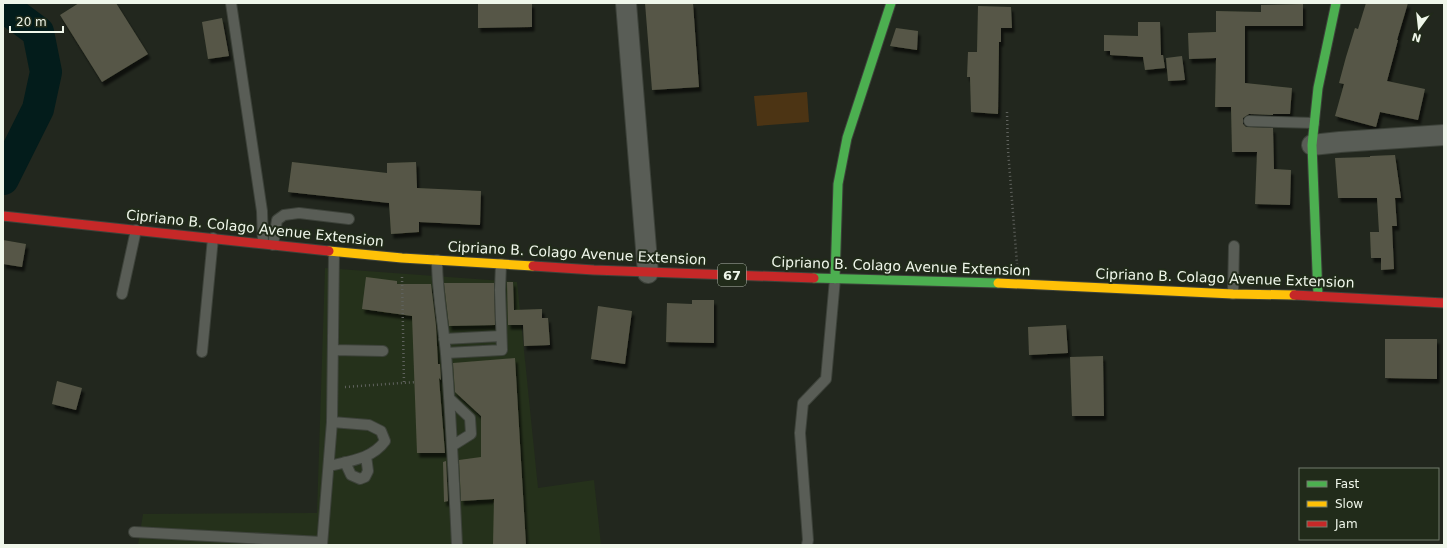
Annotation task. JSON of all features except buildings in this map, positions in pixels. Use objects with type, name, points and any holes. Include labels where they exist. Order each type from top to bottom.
[{"type":"main road","points":[[836,279],[839,176],[847,138],[891,3]]},
{"type":"main road","points":[[1318,296],[1312,145],[1318,88],[1336,3]]},
{"type":"main road","name":"Cipriano B. Colago Avenue Extension","points":[[3,216],[334,252],[501,264],[648,272],[836,279],[1019,283],[1444,303]]},
{"type":"street","points":[[626,3],[648,272]]},
{"type":"street","points":[[1312,145],[1443,132]]},
{"type":"lane","points":[[231,3],[268,244]]},
{"type":"lane","points":[[1249,121],[1314,123]]},
{"type":"lane","points":[[268,244],[277,220],[284,215],[300,213],[349,219]]},
{"type":"lane","points":[[122,294],[136,230]]},
{"type":"lane","points":[[202,352],[213,238]]},
{"type":"lane","points":[[1233,294],[1234,246]]},
{"type":"lane","points":[[134,532],[322,543],[332,422],[334,252]]},
{"type":"lane","points":[[436,260],[437,284],[446,353],[457,545]]},
{"type":"lane","points":[[446,353],[502,350],[501,264]]},
{"type":"lane","points":[[808,545],[800,433],[803,403],[826,379],[836,279]]},
{"type":"lane","points":[[444,339],[501,336]]},
{"type":"lane","points":[[333,350],[383,351]]},
{"type":"lane","points":[[449,398],[470,418],[471,434],[452,446]]},
{"type":"lane","points":[[329,466],[366,456],[379,450],[385,441],[381,431],[369,425],[332,422]]},
{"type":"lane","points":[[345,462],[351,475],[360,479],[365,477],[368,471],[366,456]]},
{"type":"path","points":[[1007,112],[1008,150],[1019,283]]},
{"type":"path","points":[[402,258],[404,382]]},
{"type":"path","points":[[332,388],[416,382]]},
{"type":"shaded area","points":[[807,92],[809,122],[757,126],[754,96]]},
{"type":"shaded area","points":[[325,268],[517,282],[538,488],[594,480],[601,545],[138,545],[143,514],[317,513]]},
{"type":"waterway","points":[[3,6],[38,32],[46,72],[38,109],[3,179]]},
{"type":"traffic: fast","points":[[835,279],[838,184],[847,138],[891,3]]},
{"type":"traffic: fast","points":[[1318,296],[1312,145],[1318,88],[1336,3]]},
{"type":"traffic: fast","points":[[814,278],[998,283]]},
{"type":"traffic: slow","points":[[329,251],[402,258],[533,266]]},
{"type":"traffic: slow","points":[[998,283],[1233,294],[1294,295]]},
{"type":"traffic: jam","points":[[3,216],[329,251]]},
{"type":"traffic: jam","points":[[533,266],[594,270],[814,278]]},
{"type":"traffic: jam","points":[[1294,295],[1444,303]]}]
